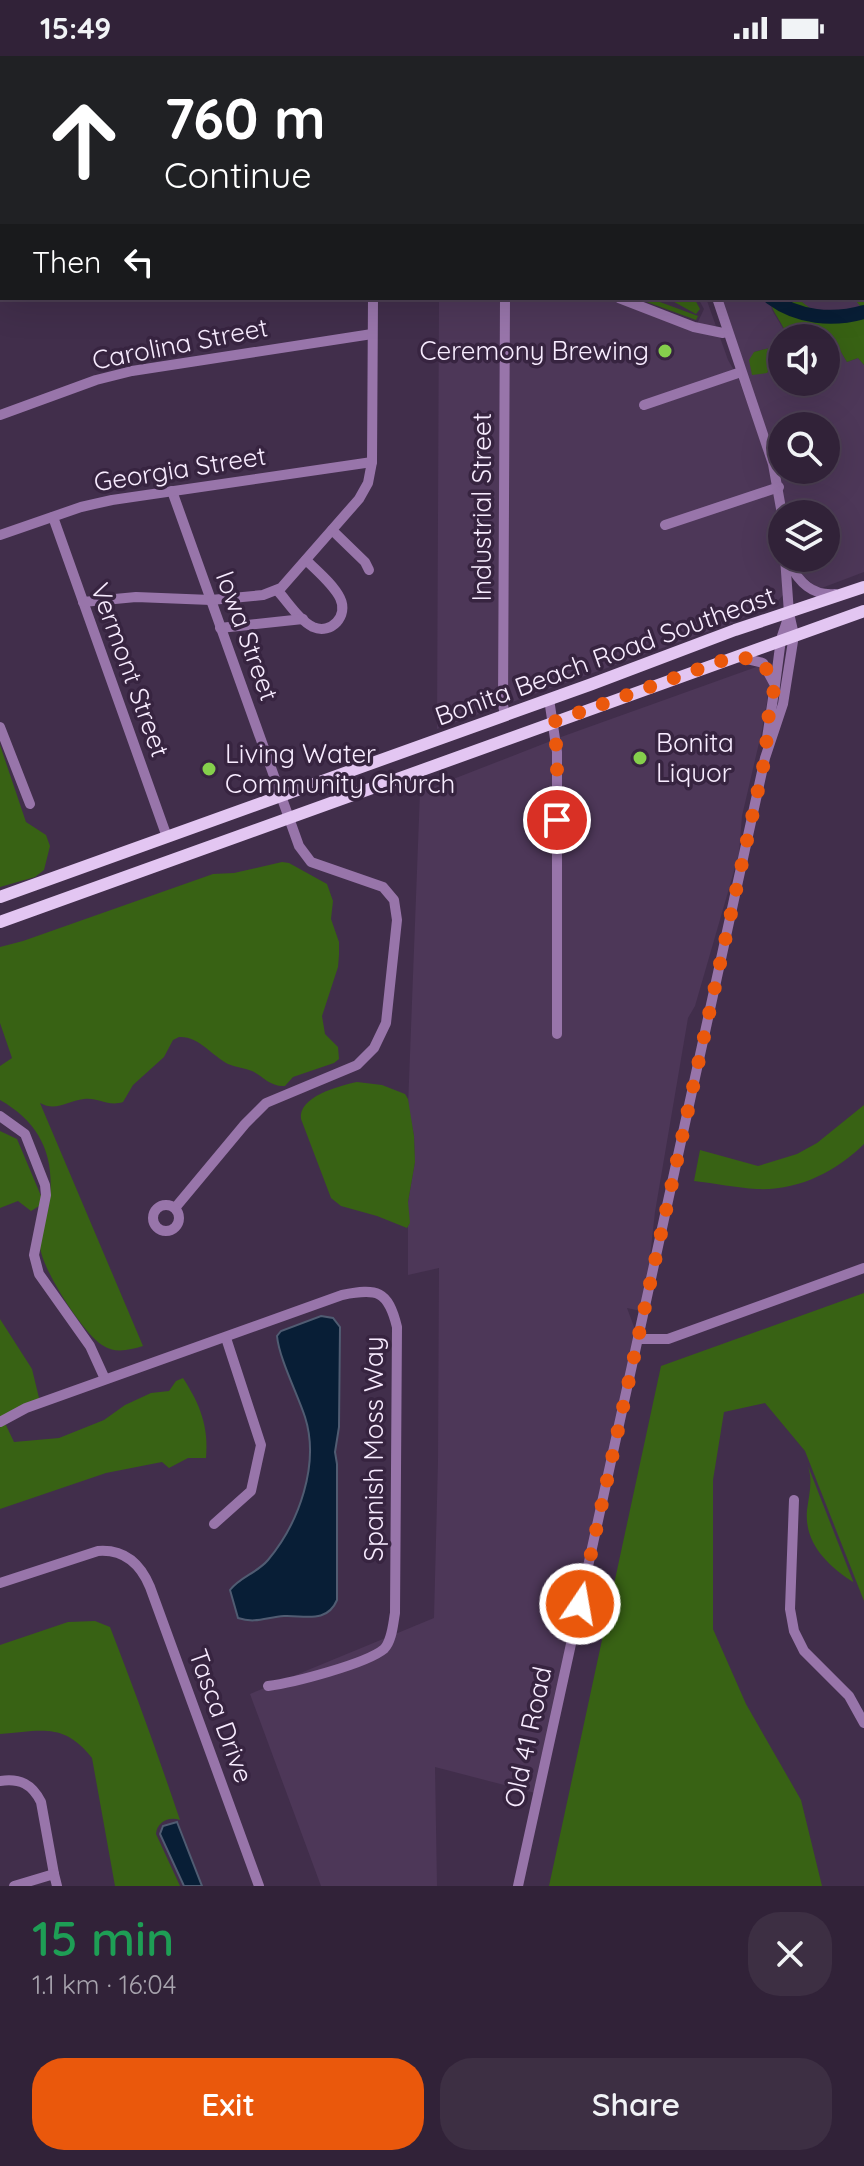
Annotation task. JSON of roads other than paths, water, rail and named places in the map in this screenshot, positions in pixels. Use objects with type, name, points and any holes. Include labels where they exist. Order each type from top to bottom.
[{"type":"main road","name":"Bonita Beach Road Southeast","points":[[0,897],[670,653],[858,589]]},
{"type":"main road","name":"Bonita Beach Road Southeast","points":[[0,922],[864,611]]},
{"type":"street","points":[[0,280],[0,287]]},
{"type":"street","points":[[83,602],[136,597],[211,600],[263,595],[277,590],[306,560],[365,491],[372,462],[373,300]]},
{"type":"street","name":"Industrial Street","points":[[505,300],[505,715]]},
{"type":"street","points":[[624,300],[694,327],[723,333]]},
{"type":"street","points":[[711,300],[732,359],[741,372]]},
{"type":"street","points":[[718,300],[739,359],[780,500]]},
{"type":"street","name":"Carolina Street","points":[[0,415],[115,374],[372,334]]},
{"type":"street","points":[[644,405],[741,372]]},
{"type":"street","name":"Georgia Street","points":[[0,535],[112,500],[372,462]]},
{"type":"street","points":[[665,525],[779,487]]},
{"type":"street","name":"Iowa Street","points":[[172,491],[299,846],[311,862],[383,887],[394,900],[397,920],[386,1023],[374,1048],[357,1065],[266,1103],[175,1208]]},
{"type":"street","name":"Vermont Street","points":[[53,517],[167,837]]},
{"type":"street","points":[[332,530],[365,562],[369,570]]},
{"type":"street","points":[[277,590],[303,619],[316,628],[330,627],[341,617],[343,607],[339,596],[306,560]]},
{"type":"street","name":"Old 41 Road","points":[[518,1886],[765,758],[783,704],[794,635],[789,613],[787,572]]},
{"type":"street","points":[[793,572],[813,591],[831,595],[858,589]]},
{"type":"street","name":"Old 41 Road","points":[[765,758],[781,639],[789,613]]},
{"type":"street","points":[[220,628],[303,619]]},
{"type":"street","points":[[732,657],[755,659],[763,663],[775,685]]},
{"type":"street","points":[[549,699],[557,766],[557,1034]]},
{"type":"street","points":[[0,727],[30,804]]},
{"type":"street","points":[[0,1116],[25,1134],[45,1185],[46,1195],[34,1255],[39,1274],[90,1346],[105,1379]]},
{"type":"street","points":[[639,1339],[668,1339],[864,1268]]},
{"type":"street","name":"Spanish Moss Way","points":[[0,1422],[26,1408],[342,1295],[368,1289],[383,1297],[393,1311],[397,1327],[395,1613],[391,1634],[386,1648],[371,1656],[294,1683],[268,1686]]},
{"type":"street","points":[[214,1524],[251,1491],[261,1445],[226,1338]]},
{"type":"street","points":[[794,1500],[790,1609],[794,1631],[804,1651],[849,1696],[864,1723]]},
{"type":"street","name":"Tasca Drive","points":[[0,1583],[98,1551],[111,1550],[136,1564],[150,1587],[259,1886]]},
{"type":"street","points":[[0,1781],[20,1781],[37,1794],[57,1886]]},
{"type":"street","points":[[14,1886],[54,1874]]},
{"type":"water","points":[[321,1316],[333,1318],[340,1327],[339,1427],[335,1452],[337,1600],[333,1608],[314,1617],[244,1620],[238,1618],[230,1590],[264,1564],[279,1545],[297,1511],[308,1473],[309,1435],[305,1417],[277,1336],[281,1331]]},
{"type":"water","points":[[177,1822],[202,1886],[184,1886],[160,1834],[163,1826]]},
{"type":"waterway","points":[[774,300],[793,310],[816,316],[864,312]]},
{"type":"place","name":"Ceremony Brewing","points":[[665,351]]},
{"type":"place","name":"Bonita Liquor","points":[[640,758]]},
{"type":"place","name":"Living Water Community Church","points":[[209,769]]}]
